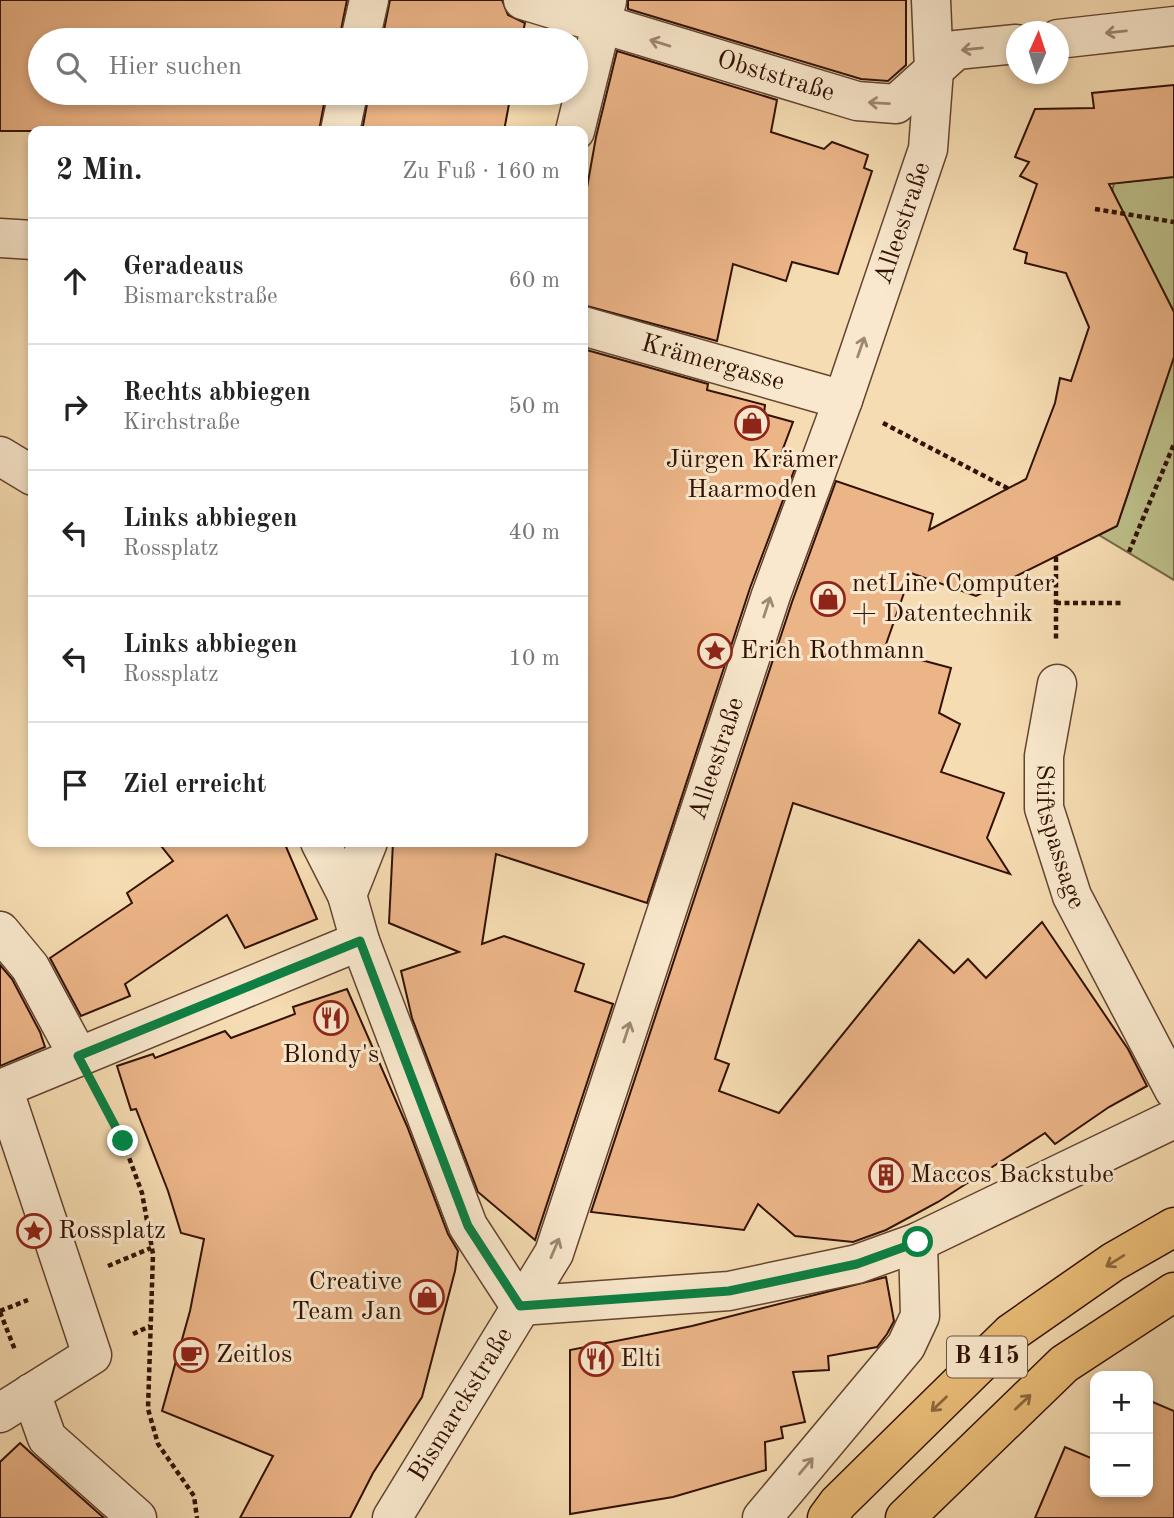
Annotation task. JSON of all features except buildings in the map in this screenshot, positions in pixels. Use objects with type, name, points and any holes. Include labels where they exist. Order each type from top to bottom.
[{"type":"main road","name":"B 415","points":[[827,1518],[838,1503],[1011,1333],[1113,1262],[1174,1227]]},
{"type":"main road","name":"B 415","points":[[905,1518],[1064,1364],[1174,1292]]},
{"type":"street","points":[[363,28],[369,0]]},
{"type":"street","name":"Obststraße","points":[[523,0],[605,13],[856,102],[896,103],[956,50],[1006,45]]},
{"type":"street","name":"Alleestraße","points":[[520,1306],[554,1253],[771,595],[843,400],[928,149],[934,70],[931,0]]},
{"type":"street","points":[[588,80],[605,13]]},
{"type":"street","points":[[1069,38],[1174,26]]},
{"type":"street","points":[[341,126],[345,105]]},
{"type":"street","points":[[576,126],[582,105]]},
{"type":"street","points":[[0,238],[28,240]]},
{"type":"street","name":"Krämergasse","points":[[588,327],[843,400]]},
{"type":"street","points":[[0,456],[28,473]]},
{"type":"street","name":"Stiftspassage","points":[[1057,684],[1044,757],[1044,808],[1072,896],[1174,1090]]},
{"type":"street","points":[[323,847],[347,895],[360,941],[468,1226],[520,1306]]},
{"type":"street","points":[[347,895],[366,847]]},
{"type":"street","points":[[0,931],[30,967],[78,1056]]},
{"type":"street","points":[[137,1518],[47,1438],[16,1403],[92,1355],[3,1088],[360,941]]},
{"type":"street","name":"Bismarckstraße","points":[[405,1515],[520,1306],[729,1291],[857,1264],[918,1242],[1174,1119]]},
{"type":"street","points":[[762,1518],[906,1346],[920,1316],[918,1242]]},
{"type":"path","points":[[1095,209],[1174,222]]},
{"type":"path","points":[[843,400],[1009,489]]},
{"type":"path","points":[[1129,552],[1174,444]]},
{"type":"path","points":[[1056,557],[1057,684]]},
{"type":"path","points":[[1056,603],[1122,603]]},
{"type":"path","points":[[78,1056],[123,1141],[142,1193],[153,1254],[148,1409],[158,1444],[194,1496],[197,1518]]},
{"type":"green space","points":[[1174,177],[1174,312],[1133,232],[1093,215],[1109,206],[1114,183]]},
{"type":"green space","points":[[1174,357],[1174,580],[1099,535],[1117,526],[1130,488],[1119,484]]},
{"type":"place","name":"Jürgen Krämer Haarmoden","points":[[752,423]]},
{"type":"place","name":"netLine Computer + Datentechnik","points":[[828,599]]},
{"type":"place","name":"Erich Rothmann","points":[[715,651]]},
{"type":"place","name":"Blondy's","points":[[331,1018]]},
{"type":"place","name":"Maccos Backstube","points":[[886,1175]]},
{"type":"place","name":"Rossplatz","points":[[34,1231]]},
{"type":"place","name":"Creative Team Jan","points":[[427,1297]]},
{"type":"place","name":"Zeitlos","points":[[191,1355]]},
{"type":"place","name":"Elti","points":[[596,1359]]},
{"type":"route","points":[[123,1141],[78,1056],[360,941],[468,1226],[520,1306],[729,1291],[857,1264],[918,1242]]}]
